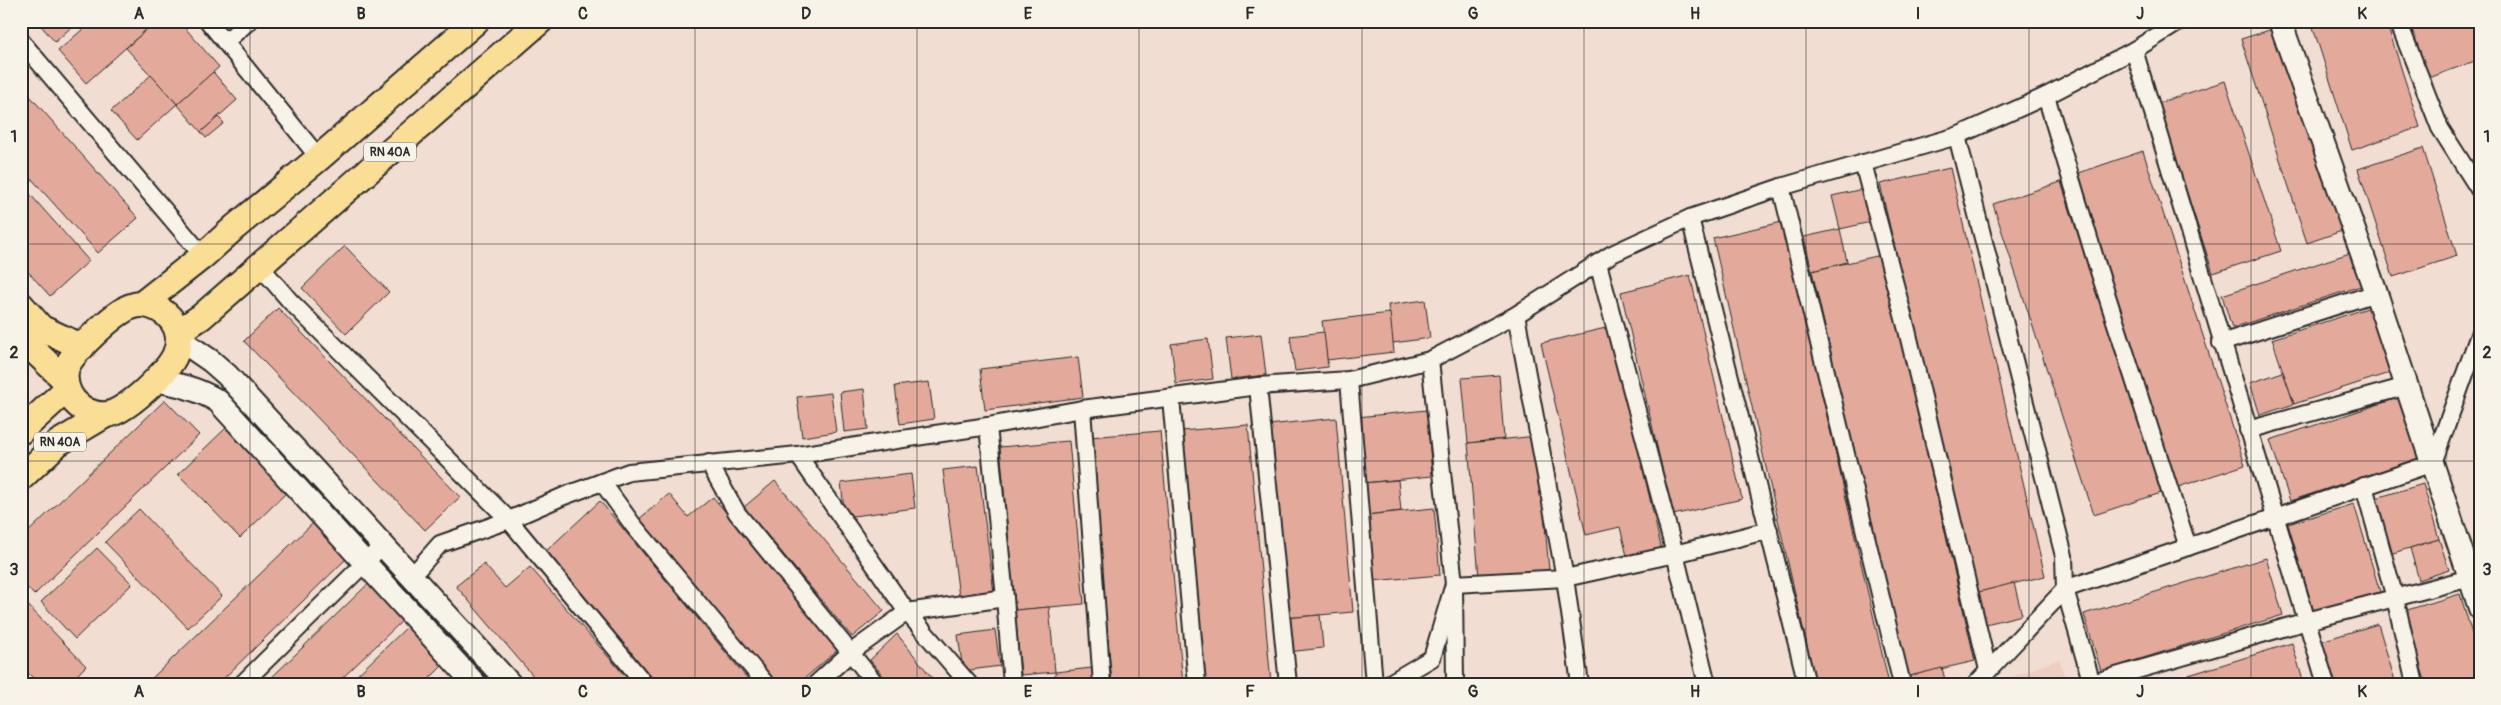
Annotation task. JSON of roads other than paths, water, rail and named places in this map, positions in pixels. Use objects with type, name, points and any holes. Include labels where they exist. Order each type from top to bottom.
[{"type":"main road","name":"RN 40A","points":[[142,304],[203,256],[235,227],[319,158],[476,21]]},
{"type":"main road","name":"RN 40A","points":[[178,335],[260,266],[540,21]]},
{"type":"main road","points":[[2280,21],[2408,386],[2480,608]]},
{"type":"main road","points":[[66,384],[69,362],[82,347],[124,309],[142,304],[152,305],[164,311],[173,321],[178,335],[227,375],[510,684]]},
{"type":"main road","points":[[21,305],[41,328],[82,347]]},
{"type":"main road","points":[[21,338],[66,384],[72,399],[81,408],[92,413],[105,415],[124,408],[172,362],[178,335]]},
{"type":"main road","points":[[154,380],[181,384],[203,392],[218,402],[475,684]]},
{"type":"main road","name":"RN 40A","points":[[21,431],[66,384]]},
{"type":"main road","name":"RN 40A","points":[[21,478],[58,443],[105,415]]},
{"type":"street","points":[[208,21],[319,158]]},
{"type":"street","points":[[225,42],[249,21]]},
{"type":"street","points":[[411,576],[440,544],[510,520],[629,472],[798,455],[988,426],[1082,409],[1258,386],[1349,380],[1430,360],[1516,315],[1598,263],[1690,218],[1781,187],[1957,136],[2046,96],[2134,50],[2181,21]]},
{"type":"street","points":[[2398,21],[2440,128],[2480,191]]},
{"type":"street","points":[[23,48],[203,256]]},
{"type":"street","points":[[2134,50],[2221,343],[2326,684]]},
{"type":"street","points":[[2046,96],[2097,265],[2188,547]]},
{"type":"street","points":[[1957,136],[2064,556],[2065,589],[2092,683],[2307,621],[2470,578]]},
{"type":"street","points":[[1863,163],[1909,340],[1988,670]]},
{"type":"street","points":[[1781,187],[1902,684]]},
{"type":"street","points":[[1690,218],[1770,530],[1807,684]]},
{"type":"street","points":[[1598,263],[1675,554],[1706,684]]},
{"type":"street","points":[[260,266],[290,301],[510,520],[645,684]]},
{"type":"street","points":[[2221,343],[2376,294]]},
{"type":"street","points":[[1516,315],[1565,578],[1580,684]]},
{"type":"street","points":[[1976,684],[2065,589],[2433,462],[2480,332]]},
{"type":"street","points":[[1430,360],[1454,584],[1455,684]]},
{"type":"street","points":[[1349,380],[1374,684]]},
{"type":"street","points":[[1258,386],[1288,684]]},
{"type":"street","points":[[2248,430],[2408,386]]},
{"type":"street","points":[[1171,398],[1197,684]]},
{"type":"street","points":[[1082,409],[1102,684]]},
{"type":"street","points":[[988,426],[1012,684]]},
{"type":"street","points":[[798,455],[907,612],[969,684]]},
{"type":"street","points":[[709,463],[737,513],[876,684]]},
{"type":"street","points":[[602,482],[633,525],[766,684]]},
{"type":"street","points":[[2364,486],[2396,598],[2415,684]]},
{"type":"street","points":[[1454,584],[1565,578],[1675,554],[1770,530]]},
{"type":"street","points":[[242,684],[382,546]]},
{"type":"street","points":[[1388,684],[1432,658],[1454,584]]},
{"type":"street","points":[[816,684],[850,653],[907,612],[1005,598]]}]
